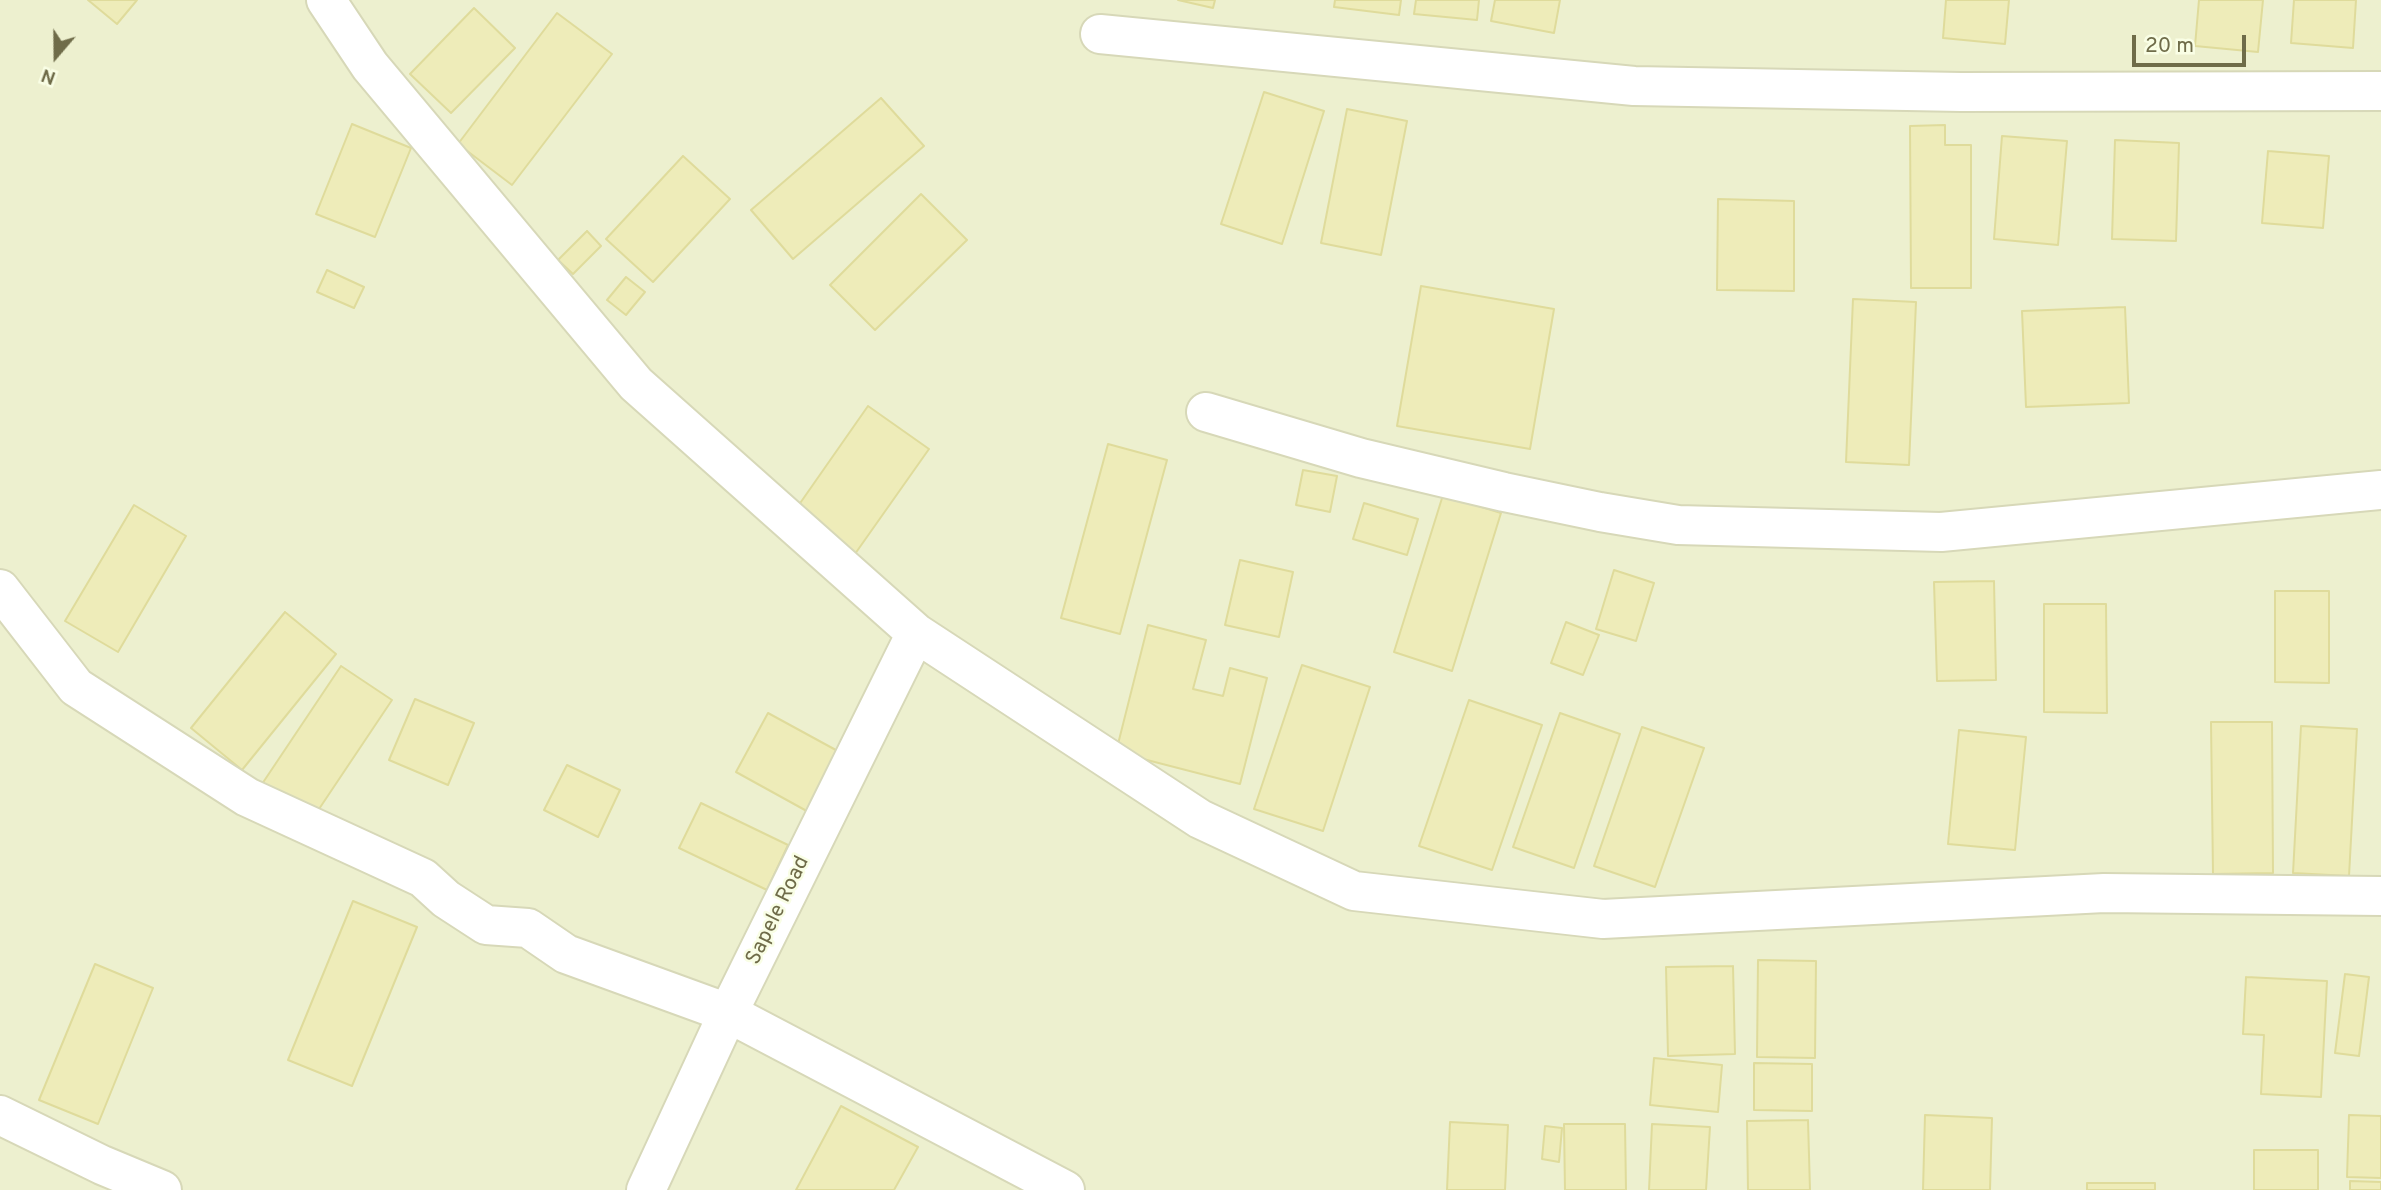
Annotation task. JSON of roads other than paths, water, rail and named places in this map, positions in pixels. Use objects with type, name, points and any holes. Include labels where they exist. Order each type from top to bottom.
[{"type":"street","points":[[326,0],[370,66],[636,384],[916,633],[1200,818],[1354,891],[1602,919],[2104,893],[2381,896]]},
{"type":"street","points":[[1100,34],[1634,86],[1961,92],[2381,91]]},
{"type":"street","points":[[1206,412],[1400,467],[1572,506],[1678,525],[1941,532],[2381,490]]},
{"type":"street","points":[[0,589],[76,687],[247,797],[423,878],[446,899],[486,925],[528,928],[566,954],[728,1013],[1065,1190]]},
{"type":"street","name":"Sapele Road","points":[[646,1190],[728,1013],[916,633]]},
{"type":"street","points":[[0,1115],[102,1165],[162,1190]]}]
